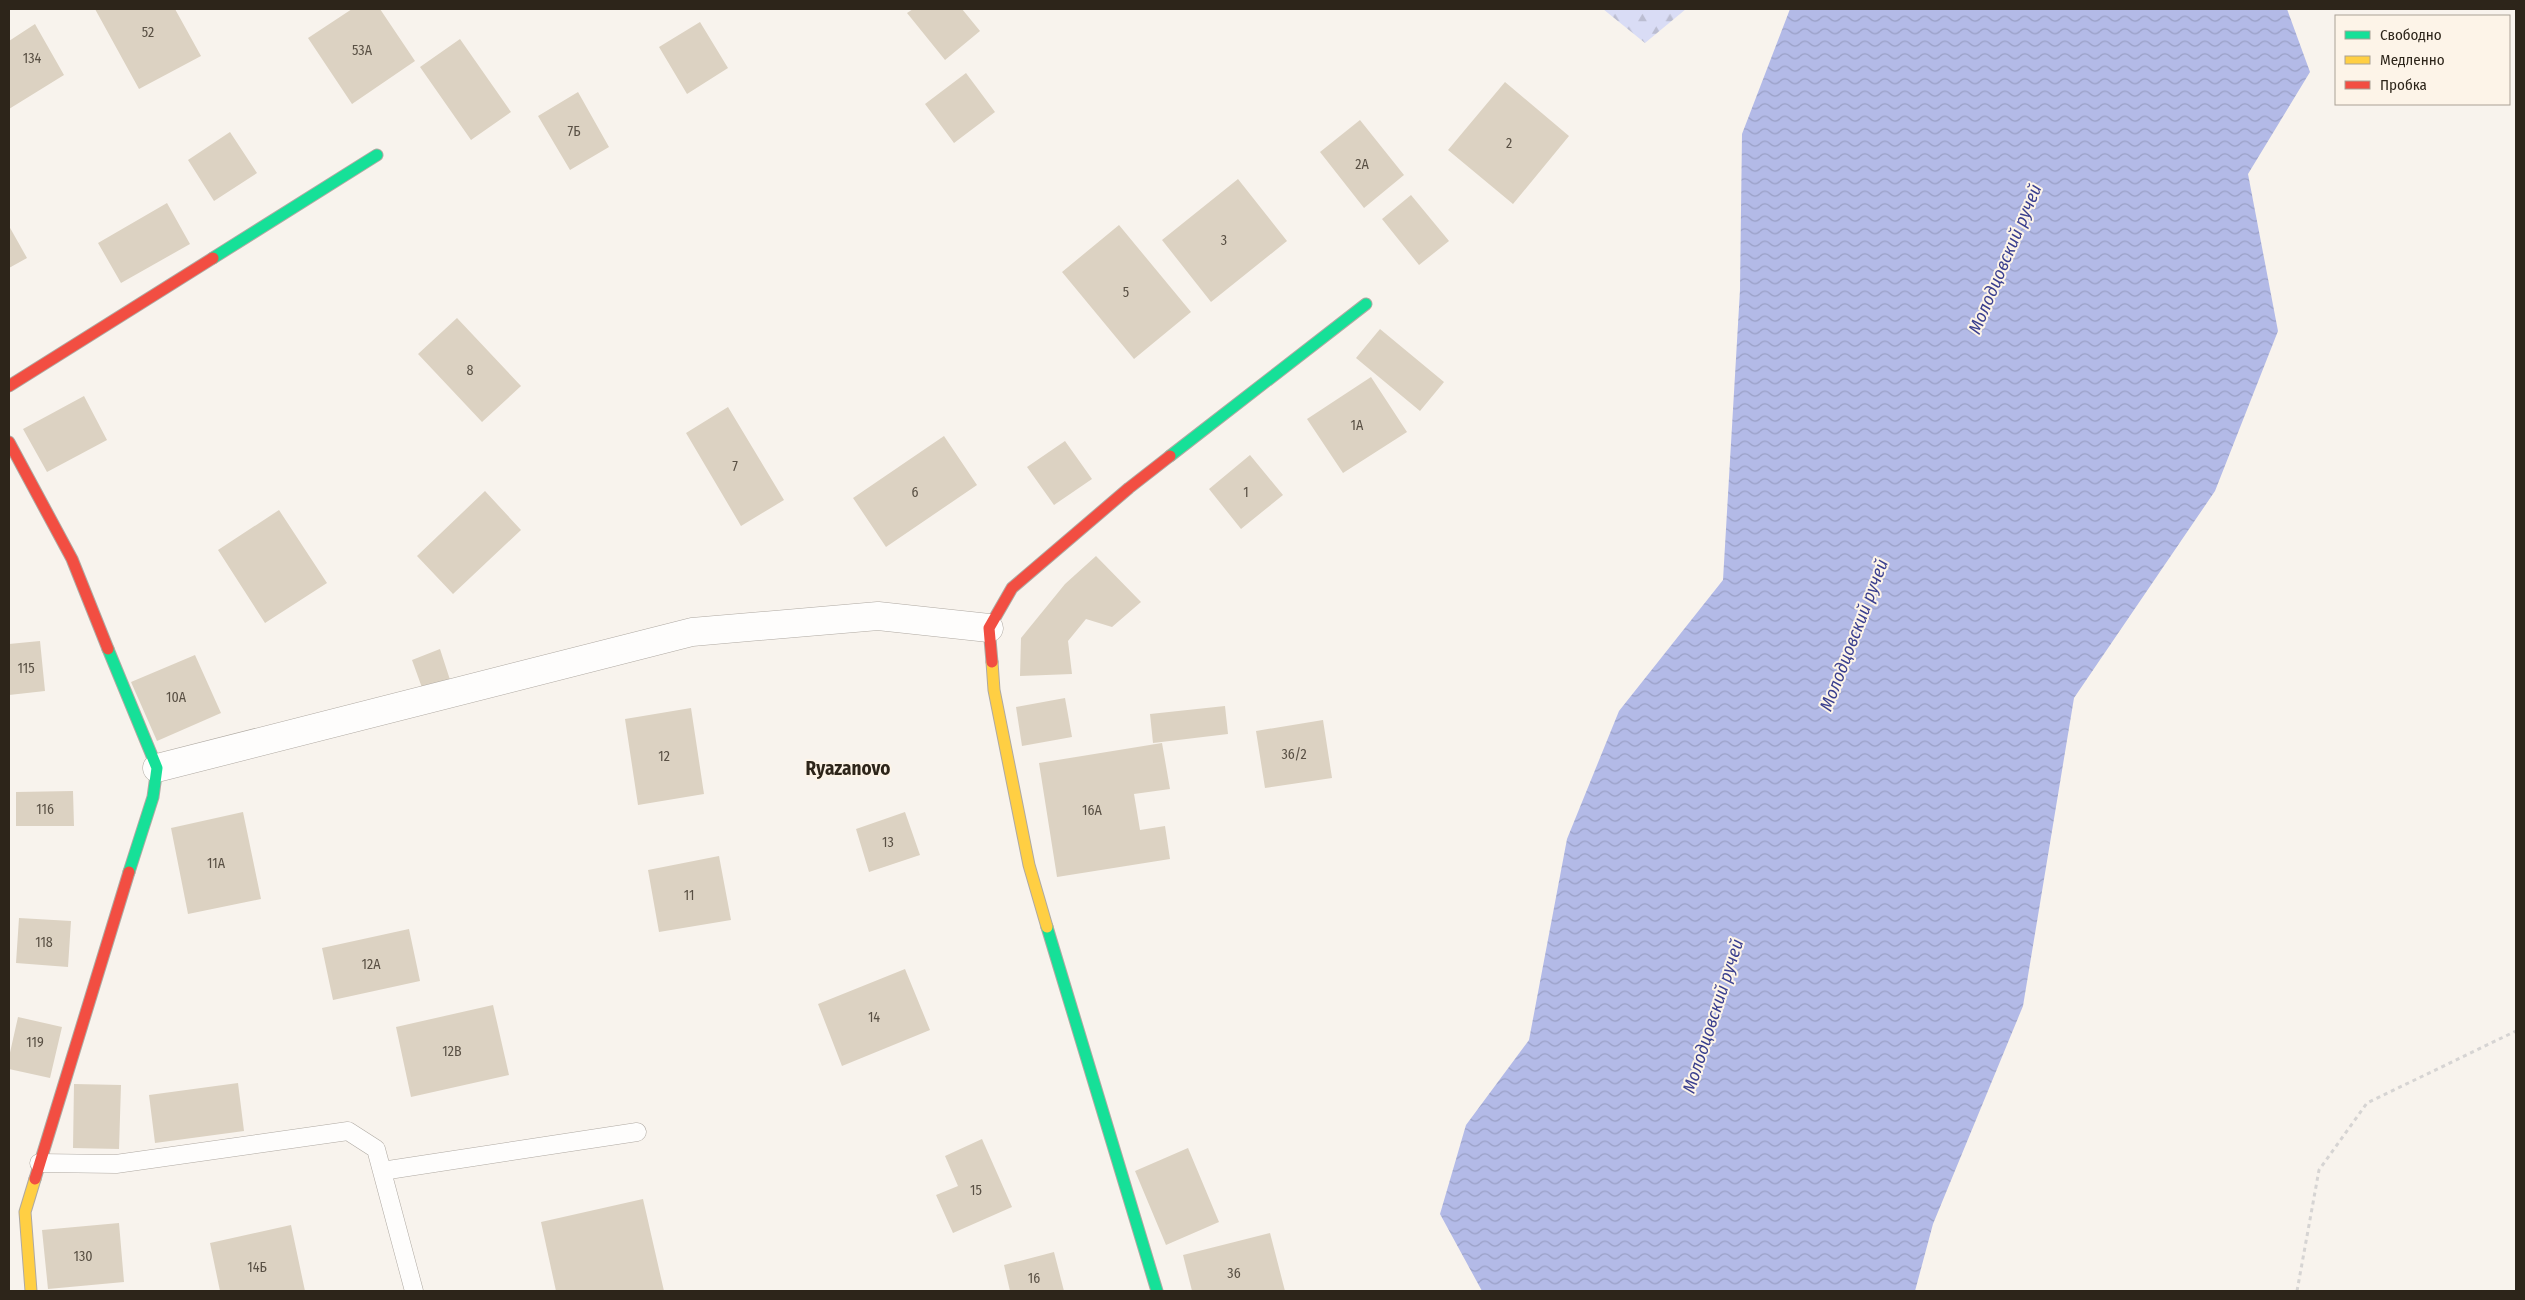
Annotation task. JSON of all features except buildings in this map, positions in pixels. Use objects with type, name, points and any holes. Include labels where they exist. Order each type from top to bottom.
[{"type":"street","points":[[9,386],[377,155]]},
{"type":"street","points":[[1157,1291],[1029,865],[994,690],[989,628],[1012,588],[1129,488],[1366,304]]},
{"type":"street","points":[[9,442],[72,559],[157,768],[153,797],[25,1212],[31,1291]]},
{"type":"street","points":[[157,768],[692,632],[878,616],[989,628]]},
{"type":"lane","points":[[39,1163],[116,1164],[348,1131],[376,1149],[414,1291]]},
{"type":"lane","points":[[382,1171],[637,1132]]},
{"type":"path","points":[[2297,1291],[2319,1170],[2367,1103],[2516,1031]]},
{"type":"green space","points":[[1603,9],[1686,9],[1645,43]]},
{"type":"water","name":"Молодцовский ручей","points":[[1790,9],[2287,9],[2310,72],[2248,174],[2278,331],[2215,491],[2074,698],[2023,1006],[1933,1224],[1915,1291],[1482,1291],[1440,1214],[1466,1125],[1529,1040],[1567,839],[1619,711],[1723,580],[1740,290],[1742,134]]},
{"type":"traffic: fast","points":[[213,258],[377,155]]},
{"type":"traffic: fast","points":[[1170,456],[1366,304]]},
{"type":"traffic: fast","points":[[108,649],[157,768],[153,797],[129,872]]},
{"type":"traffic: fast","points":[[1047,927],[1157,1291]]},
{"type":"traffic: slow","points":[[992,662],[994,690],[1029,865],[1047,927]]},
{"type":"traffic: slow","points":[[31,1291],[25,1212],[35,1179]]},
{"type":"traffic: jam","points":[[9,386],[213,258]]},
{"type":"traffic: jam","points":[[9,442],[72,559],[108,649]]},
{"type":"traffic: jam","points":[[992,662],[989,628],[1012,588],[1129,488],[1170,456]]},
{"type":"traffic: jam","points":[[35,1179],[129,872]]},
{"type":"district","name":"Ryazanovo","points":[[848,768]]}]
